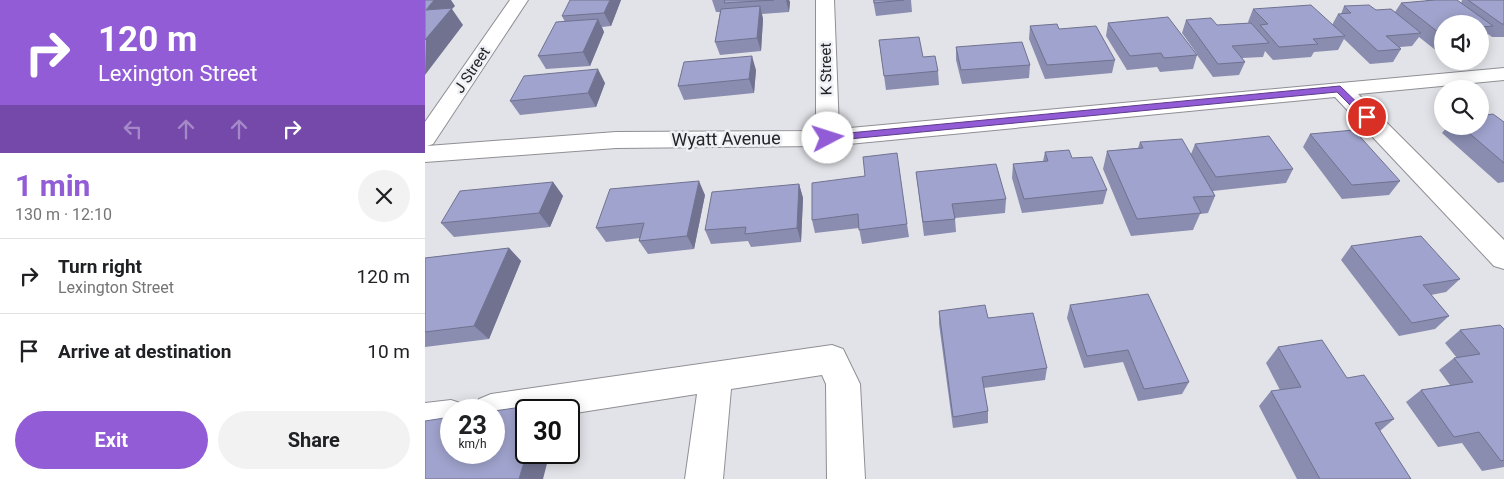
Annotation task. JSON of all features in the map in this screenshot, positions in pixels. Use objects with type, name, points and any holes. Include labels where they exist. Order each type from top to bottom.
[{"type":"street","name":"J Street","points":[[425,139],[519,0]]},
{"type":"street","name":"K Street","points":[[825,0],[828,138]]},
{"type":"street","name":"Wyatt Avenue","points":[[425,154],[616,140],[828,138],[1504,74]]},
{"type":"street","points":[[1340,89],[1504,258]]},
{"type":"street","points":[[425,104],[450,102]]},
{"type":"street","points":[[505,408],[832,359],[843,384],[846,479]]},
{"type":"street","points":[[704,479],[716,376]]},
{"type":"street","points":[[425,420],[440,418]]},
{"type":"building","points":[[425,0],[434,0],[426,10],[452,8],[425,40]]},
{"type":"building","points":[[570,0],[610,0],[604,13],[562,16]]},
{"type":"building","points":[[725,0],[774,0],[724,3]]},
{"type":"building","points":[[874,0],[904,0],[874,3]]},
{"type":"building","points":[[1457,0],[1478,15],[1434,15],[1434,29],[1401,3]]},
{"type":"building","points":[[1468,0],[1504,0],[1504,24],[1502,24]]},
{"type":"building","points":[[1311,5],[1345,36],[1313,39],[1318,44],[1279,47],[1260,25],[1268,24],[1253,9]]},
{"type":"building","points":[[1369,5],[1376,10],[1391,9],[1421,33],[1386,36],[1401,49],[1378,51],[1338,14],[1351,13],[1344,6]]},
{"type":"building","points":[[760,6],[757,38],[715,42],[721,9]]},
{"type":"building","points":[[1168,17],[1197,55],[1164,58],[1161,53],[1130,56],[1108,23]]},
{"type":"building","points":[[1211,18],[1217,25],[1251,23],[1269,43],[1232,46],[1245,62],[1218,64],[1186,20]]},
{"type":"building","points":[[598,19],[583,52],[538,56],[556,22]]},
{"type":"building","points":[[1057,24],[1059,29],[1096,26],[1115,60],[1047,65],[1030,26]]},
{"type":"building","points":[[919,37],[923,57],[935,56],[938,71],[884,76],[879,40]]},
{"type":"building","points":[[1022,42],[1030,65],[961,70],[956,47]]},
{"type":"building","points":[[752,56],[749,79],[678,86],[684,62]]},
{"type":"building","points":[[598,69],[588,93],[510,101],[524,76]]},
{"type":"building","points":[[1493,114],[1504,122],[1504,163],[1471,135],[1489,135],[1489,115]]},
{"type":"building","points":[[1354,130],[1400,181],[1352,185],[1310,134]]},
{"type":"building","points":[[1269,136],[1293,169],[1216,177],[1195,144]]},
{"type":"building","points":[[1182,139],[1215,196],[1193,197],[1201,213],[1137,219],[1107,151],[1143,148],[1140,142]]},
{"type":"building","points":[[1069,150],[1072,158],[1092,157],[1107,190],[1024,199],[1013,164],[1048,161],[1045,152]]},
{"type":"building","points":[[897,153],[907,224],[859,230],[858,214],[812,220],[812,183],[865,176],[863,157]]},
{"type":"building","points":[[996,164],[1006,199],[952,204],[955,219],[923,222],[916,172]]},
{"type":"building","points":[[699,181],[687,236],[639,241],[644,223],[596,228],[610,189]]},
{"type":"building","points":[[553,182],[539,213],[441,223],[460,191]]},
{"type":"building","points":[[799,184],[797,228],[745,234],[746,227],[705,230],[712,192]]},
{"type":"building","points":[[1421,236],[1460,279],[1423,285],[1449,316],[1412,323],[1351,246]]},
{"type":"building","points":[[509,248],[474,326],[425,332],[425,258]]},
{"type":"building","points":[[1148,294],[1189,382],[1144,389],[1128,350],[1087,356],[1070,305]]},
{"type":"building","points":[[985,305],[988,318],[1033,313],[1047,368],[982,377],[988,411],[953,417],[939,311]]},
{"type":"building","points":[[1500,325],[1504,329],[1504,460],[1501,461],[1479,432],[1454,437],[1421,390],[1473,382],[1454,358],[1480,354],[1460,330]]},
{"type":"building","points":[[1322,340],[1347,378],[1364,375],[1394,419],[1375,423],[1411,479],[1320,479],[1271,391],[1301,387],[1278,347]]},
{"type":"building","points":[[515,408],[515,464],[523,464],[519,479],[425,479],[425,421],[440,419],[440,464],[505,464],[505,409]]},
{"type":"route","points":[[828,138],[1340,89],[1367,117]]}]
